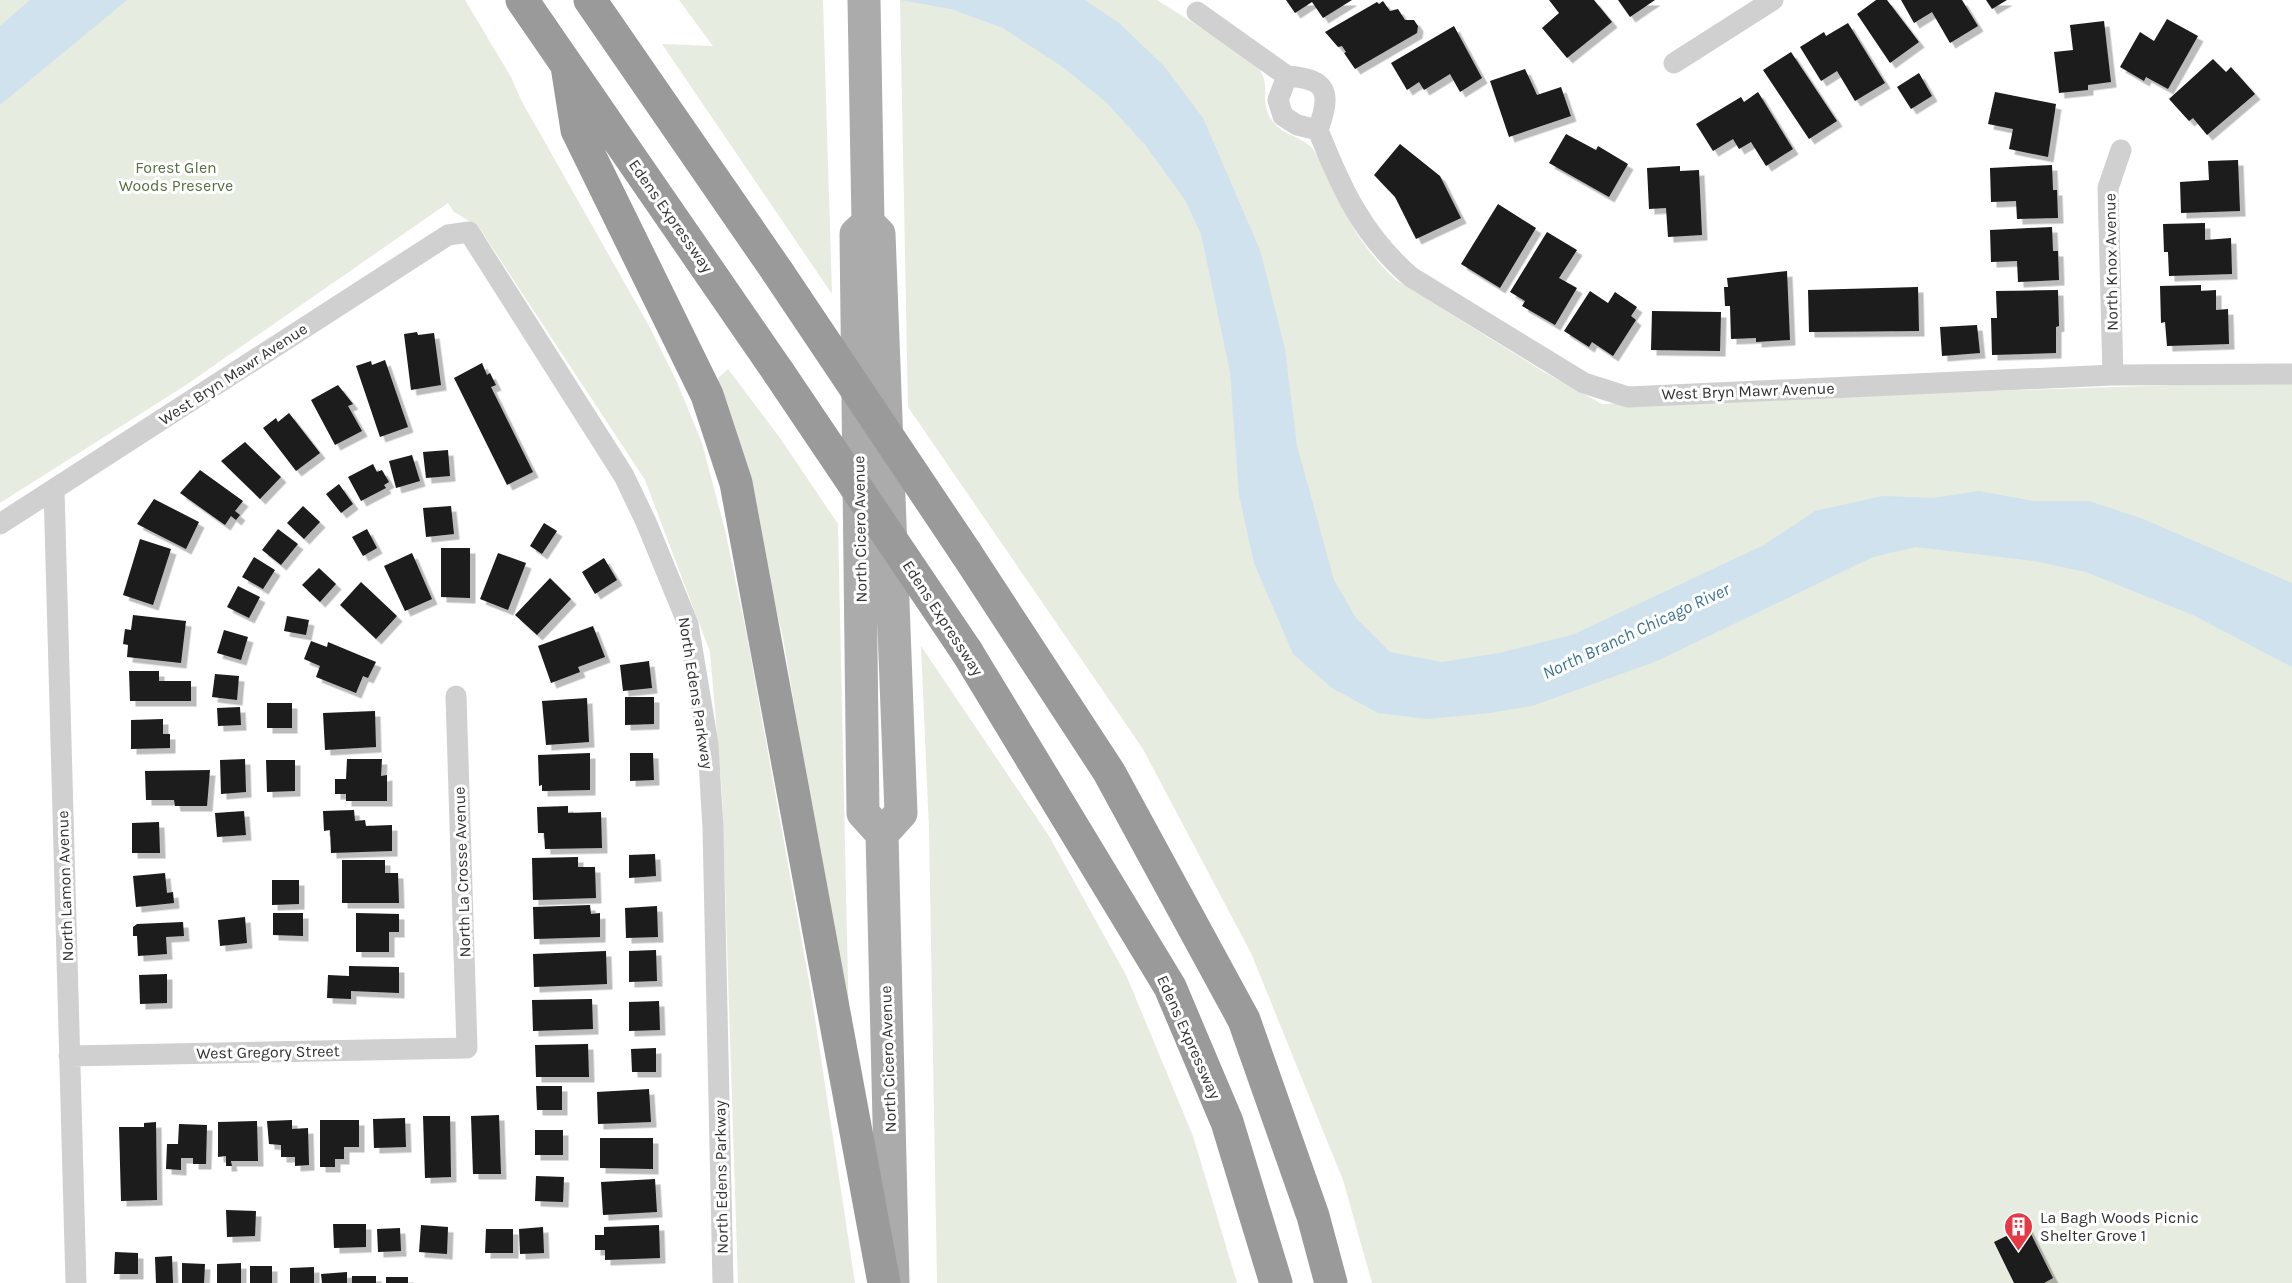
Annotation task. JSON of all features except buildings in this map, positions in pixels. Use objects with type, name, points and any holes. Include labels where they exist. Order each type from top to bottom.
[{"type":"highway","name":"Edens Expressway","points":[[522,0],[779,373],[967,652],[1170,987],[1227,1122],[1276,1283]]},
{"type":"highway","points":[[590,0],[777,271],[1109,772],[1244,1020],[1314,1216],[1331,1283]]},
{"type":"highway","points":[[567,66],[577,130],[706,395],[736,483],[884,1283]]},
{"type":"main road","name":"North Cicero Avenue","points":[[864,0],[868,223],[879,234],[901,813],[882,834],[893,1283]]},
{"type":"street","points":[[1674,63],[1773,0]]},
{"type":"street","points":[[1197,12],[1287,75],[1313,80],[1324,90],[1326,105],[1318,130],[1297,126],[1283,116],[1278,100],[1287,75]]},
{"type":"street","name":"West Bryn Mawr Avenue","points":[[1318,130],[1351,206],[1386,256],[1411,277],[1584,383],[1628,396],[2113,375],[2292,374]]},
{"type":"street","name":"North Knox Avenue","points":[[2113,375],[2108,188],[2121,150]]},
{"type":"street","name":"West Bryn Mawr Avenue","points":[[0,524],[448,235],[469,232]]},
{"type":"street","name":"North Edens Parkway","points":[[469,232],[624,476],[646,522],[688,624],[708,744],[713,828],[723,1283]]},
{"type":"street","name":"North Lamon Avenue","points":[[54,489],[76,1283]]},
{"type":"street","name":"North La Crosse Avenue","points":[[456,696],[467,1048]]},
{"type":"street","name":"West Gregory Street","points":[[69,1056],[467,1048]]},
{"type":"green space","name":"Forest Glen Woods Preserve","points":[[0,0],[465,0],[511,77],[521,100],[649,326],[676,380],[702,443],[725,530],[746,631],[811,992],[855,1283],[738,1283],[722,791],[710,652],[645,480],[478,226],[454,212],[448,203],[186,385],[0,503]]},
{"type":"green space","points":[[679,0],[823,0],[832,294],[662,44],[713,46]]},
{"type":"green space","points":[[900,0],[1157,0],[1252,60],[1263,76],[1267,111],[1271,119],[1280,128],[1312,148],[1360,238],[1396,280],[1544,372],[1602,404],[2292,381],[2292,1283],[1372,1283],[1343,1180],[1251,953],[1143,749],[908,407]]},
{"type":"green space","points":[[728,369],[780,438],[838,524],[849,1030],[783,638],[732,424],[716,380]]},
{"type":"green space","points":[[921,646],[1049,836],[1127,977],[1193,1136],[1237,1283],[937,1283],[929,829]]},
{"type":"water","points":[[30,0],[127,0],[0,105],[0,26]]},
{"type":"water","name":"North Branch Chicago River","points":[[900,0],[1085,0],[1119,23],[1164,66],[1203,118],[1260,250],[1285,349],[1297,446],[1334,580],[1356,618],[1390,652],[1442,662],[1499,653],[1572,635],[1764,545],[1815,511],[1883,496],[1933,498],[1979,491],[2034,501],[2089,501],[2143,519],[2292,583],[2292,667],[2195,616],[2086,572],[2034,561],[1916,547],[1873,557],[1657,661],[1532,706],[1427,719],[1378,713],[1332,688],[1293,654],[1254,563],[1239,495],[1230,372],[1201,234],[1185,200],[1146,146],[1107,103],[1064,68],[1003,28],[951,9]]},
{"type":"place","name":"La Bagh Woods Picnic Shelter Grove 1","points":[[2019,1252]]}]
